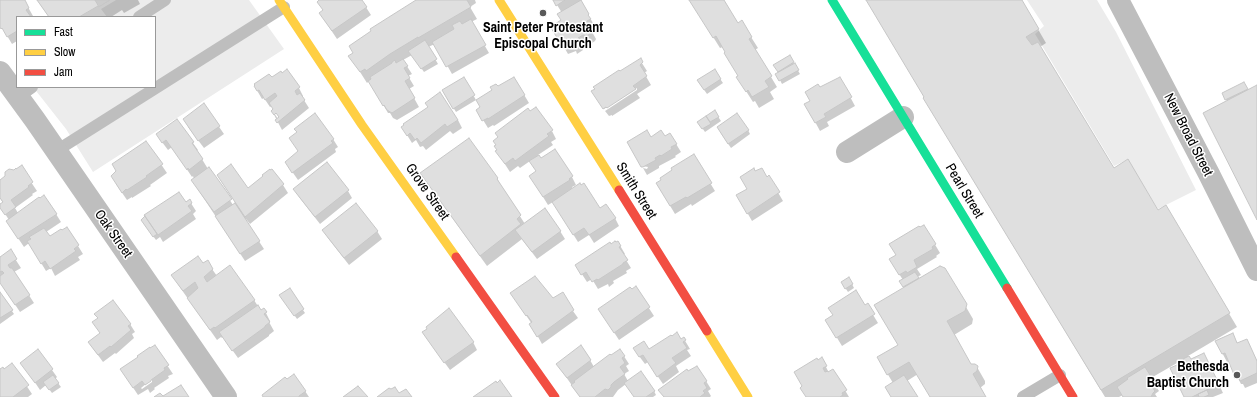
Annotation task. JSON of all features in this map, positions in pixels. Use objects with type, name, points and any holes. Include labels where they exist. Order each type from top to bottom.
[{"type":"street","name":"Smith Street","points":[[499,0],[592,146],[748,397]]},
{"type":"street","name":"Pearl Street","points":[[832,0],[1073,397]]},
{"type":"street","name":"New Broad Street","points":[[1118,0],[1209,174],[1257,270]]},
{"type":"street","name":"Grove Street","points":[[282,4],[362,125],[555,397]]},
{"type":"street","name":"Oak Street","points":[[0,72],[16,85]]},
{"type":"street","name":"Oak Street","points":[[25,92],[56,151],[226,397]]},
{"type":"street","points":[[847,152],[903,117]]},
{"type":"lane","points":[[141,16],[165,0]]},
{"type":"lane","points":[[156,86],[282,4]]},
{"type":"lane","points":[[56,151],[153,88]]},
{"type":"lane","points":[[1023,397],[1060,375]]},
{"type":"shaded area","points":[[116,0],[249,0],[284,49],[93,172],[66,129],[34,88],[156,88],[156,16],[106,16],[101,9]]},
{"type":"shaded area","points":[[1027,0],[1097,0],[1116,32],[1196,190],[1158,209],[1127,160],[1114,166],[1035,34],[1044,26]]},
{"type":"building","points":[[0,0],[25,0],[29,8],[26,10],[30,16],[16,16],[16,32],[7,37],[0,27]]},
{"type":"building","points":[[37,0],[110,0],[81,16],[48,16]]},
{"type":"building","points":[[95,0],[110,0],[99,7]]},
{"type":"building","points":[[319,0],[362,0],[367,7],[332,31],[319,13],[323,10],[317,2]]},
{"type":"building","points":[[416,0],[467,0],[471,7],[390,54],[366,71],[365,69],[360,72],[348,56],[353,53],[349,46],[371,31],[370,29]]},
{"type":"building","points":[[553,0],[565,0],[556,6]]},
{"type":"building","points":[[581,0],[591,19],[587,21],[592,30],[591,33],[587,36],[583,35],[578,38],[580,42],[572,46],[570,43],[563,47],[551,28],[561,20],[557,14]]},
{"type":"building","points":[[689,0],[724,0],[738,23],[742,20],[752,37],[749,39],[772,76],[765,81],[769,87],[752,97],[748,90],[746,92],[736,77],[738,76],[716,36],[713,38]]},
{"type":"building","points":[[866,0],[1022,0],[1039,29],[1026,37],[1032,45],[1038,42],[1114,168],[1128,159],[1158,210],[1166,205],[1230,313],[1101,390],[923,98],[924,97]]},
{"type":"building","points":[[471,19],[486,45],[446,67],[432,42],[454,29],[452,25],[460,21],[462,24]]},
{"type":"building","points":[[425,40],[437,59],[421,69],[408,51]]},
{"type":"building","points":[[790,55],[794,62],[778,72],[773,65]]},
{"type":"building","points":[[641,58],[643,62],[640,65],[647,76],[633,86],[636,89],[607,108],[606,107],[603,109],[591,91],[595,89],[593,87]]},
{"type":"building","points":[[403,59],[408,66],[404,68],[410,78],[405,81],[415,98],[392,113],[387,110],[384,105],[383,106],[368,81],[371,79],[370,77],[395,60],[396,63]]},
{"type":"building","points":[[795,63],[799,70],[779,81],[775,74]]},
{"type":"building","points":[[287,69],[300,87],[295,91],[297,95],[300,93],[305,100],[277,123],[275,120],[279,117],[276,113],[274,115],[271,111],[273,109],[269,103],[277,96],[275,93],[265,100],[259,90],[257,91],[254,84],[269,74],[272,77]]},
{"type":"building","points":[[715,69],[721,79],[704,90],[697,80]]},
{"type":"building","points":[[464,77],[475,95],[453,109],[442,90]]},
{"type":"building","points":[[514,77],[525,95],[488,119],[482,121],[476,110],[480,107],[476,100],[492,90],[490,87],[496,84],[498,86]]},
{"type":"building","points":[[840,77],[852,97],[824,114],[826,117],[815,123],[804,104],[810,101],[805,92],[818,84],[820,87]]},
{"type":"building","points":[[1244,82],[1248,89],[1225,100],[1222,93]]},
{"type":"building","points":[[1257,85],[1257,220],[1203,113]]},
{"type":"building","points":[[440,92],[458,120],[447,127],[445,124],[421,143],[417,138],[415,140],[410,133],[407,136],[401,127],[404,125],[403,124],[428,107],[425,103]]},
{"type":"building","points":[[204,103],[220,126],[198,141],[183,119]]},
{"type":"building","points":[[536,107],[553,130],[547,134],[549,136],[515,161],[513,158],[505,164],[495,151],[497,150],[494,146],[496,145],[493,141],[498,137],[495,133],[528,108],[530,111]]},
{"type":"building","points":[[715,110],[719,117],[710,122],[706,116]]},
{"type":"building","points":[[315,113],[334,139],[331,141],[333,143],[292,173],[285,162],[298,151],[289,138],[297,132],[294,129]]},
{"type":"building","points":[[737,113],[749,130],[728,144],[717,127]]},
{"type":"building","points":[[706,116],[711,124],[702,129],[697,122]]},
{"type":"building","points":[[177,119],[194,142],[192,143],[203,159],[189,170],[188,168],[187,170],[166,140],[162,143],[156,134]]},
{"type":"building","points":[[647,130],[651,137],[661,130],[665,136],[670,133],[677,144],[661,156],[660,155],[655,158],[656,160],[641,167],[627,142]]},
{"type":"building","points":[[469,138],[498,178],[497,179],[521,215],[517,219],[521,224],[480,256],[420,173]]},
{"type":"building","points":[[146,141],[163,164],[146,176],[147,177],[127,190],[126,189],[122,193],[111,176],[116,171],[112,164]]},
{"type":"building","points":[[555,149],[573,176],[569,179],[570,180],[543,197],[529,176],[536,171],[529,161],[539,155],[541,158]]},
{"type":"building","points":[[694,154],[712,183],[670,206],[656,183],[661,180],[660,178],[672,170],[671,168]]},
{"type":"building","points":[[327,162],[349,190],[315,217],[293,189]]},
{"type":"building","points":[[231,164],[248,188],[270,169],[272,169],[284,184],[245,217],[217,175]]},
{"type":"building","points":[[22,165],[33,182],[28,186],[29,187],[11,200],[16,207],[5,215],[0,208],[0,204],[3,202],[0,198],[0,180],[5,176],[5,172],[9,169],[14,170]]},
{"type":"building","points":[[209,167],[232,199],[214,212],[191,180]]},
{"type":"building","points":[[754,168],[755,171],[762,168],[767,177],[769,175],[780,192],[747,214],[736,195],[747,189],[740,177]]},
{"type":"building","points":[[580,183],[581,185],[584,183],[600,208],[606,204],[616,218],[589,235],[584,228],[573,235],[552,202]]},
{"type":"building","points":[[179,192],[186,202],[190,199],[192,203],[188,206],[192,211],[158,235],[144,215]]},
{"type":"building","points":[[44,195],[57,214],[18,239],[6,221]]},
{"type":"building","points":[[235,203],[260,241],[240,254],[215,216]]},
{"type":"building","points":[[356,203],[378,231],[344,258],[322,230]]},
{"type":"building","points":[[545,208],[561,231],[532,252],[515,230]]},
{"type":"building","points":[[145,216],[157,234],[153,237],[141,220]]},
{"type":"building","points":[[924,225],[936,244],[932,247],[933,249],[914,260],[917,267],[907,273],[906,271],[899,275],[889,259],[896,255],[889,244],[919,226]]},
{"type":"building","points":[[67,227],[79,245],[74,249],[76,251],[50,269],[45,261],[41,264],[27,241],[31,239],[29,237],[44,228],[50,236]]},
{"type":"building","points":[[618,241],[621,246],[619,247],[628,260],[598,280],[597,279],[592,282],[586,272],[581,275],[575,265],[610,242],[611,244]]},
{"type":"building","points":[[11,249],[17,259],[8,265],[12,268],[30,295],[15,305],[0,283],[0,276],[4,273],[2,271],[0,272],[0,257]]},
{"type":"building","points":[[198,256],[203,263],[208,260],[213,269],[204,277],[207,282],[230,265],[255,300],[210,330],[187,298],[198,288],[195,282],[183,291],[171,275]]},
{"type":"building","points":[[940,266],[945,268],[967,304],[965,311],[947,321],[971,364],[978,366],[977,371],[973,374],[986,397],[930,397],[909,362],[887,375],[877,357],[898,345],[874,305]]},
{"type":"building","points":[[915,272],[919,278],[903,287],[899,281]]},
{"type":"building","points":[[535,276],[553,298],[563,292],[574,310],[537,337],[529,324],[532,322],[510,293]]},
{"type":"building","points":[[849,277],[853,284],[845,289],[841,282]]},
{"type":"building","points":[[636,286],[650,307],[614,333],[598,309],[630,287],[632,289]]},
{"type":"building","points":[[290,288],[304,309],[294,316],[279,295]]},
{"type":"building","points":[[856,290],[865,305],[868,303],[875,314],[836,338],[825,320],[833,315],[828,308]]},
{"type":"building","points":[[0,292],[13,310],[0,318]]},
{"type":"building","points":[[113,300],[131,324],[128,326],[131,330],[111,347],[110,346],[98,355],[88,342],[100,333],[92,322],[98,318],[94,314]]},
{"type":"building","points":[[258,305],[261,310],[264,308],[267,312],[264,314],[270,322],[232,351],[219,332]]},
{"type":"building","points":[[449,308],[474,342],[444,363],[422,332]]},
{"type":"building","points":[[677,332],[681,339],[684,337],[686,340],[683,342],[687,348],[672,358],[676,363],[657,377],[643,355],[639,357],[633,348],[644,341],[649,349]]},
{"type":"building","points":[[1233,333],[1237,343],[1247,339],[1257,361],[1257,373],[1240,381],[1238,376],[1235,377],[1225,353],[1222,354],[1215,341]]},
{"type":"building","points":[[155,345],[169,365],[164,368],[165,370],[145,385],[142,381],[133,388],[120,369]]},
{"type":"building","points":[[581,345],[591,360],[567,378],[556,364]]},
{"type":"building","points":[[38,349],[53,369],[35,383],[20,363]]},
{"type":"building","points":[[620,349],[625,356],[622,358],[625,363],[620,367],[625,374],[614,382],[608,390],[605,389],[595,397],[580,397],[571,385],[575,382],[574,381],[610,354],[611,355]]},
{"type":"building","points":[[1204,353],[1219,384],[1192,397],[1184,397],[1170,368],[1184,362],[1183,359],[1189,356],[1191,359]]},
{"type":"building","points":[[822,357],[827,366],[823,368],[825,372],[833,369],[847,390],[842,393],[843,395],[840,397],[806,397],[800,388],[802,386],[794,372],[817,358],[818,360]]},
{"type":"building","points":[[12,363],[29,385],[13,397],[0,397],[0,369],[3,367],[4,369]]},
{"type":"building","points":[[697,366],[707,381],[704,383],[707,388],[703,391],[705,393],[700,397],[664,397],[658,390],[687,369],[688,371]]},
{"type":"building","points":[[1145,367],[1155,383],[1151,386],[1155,391],[1151,397],[1123,397],[1117,387],[1128,379],[1127,378]]},
{"type":"building","points":[[641,371],[655,391],[646,397],[634,397],[624,383]]},
{"type":"building","points":[[294,374],[306,391],[299,397],[263,397],[262,395],[285,377],[287,379]]},
{"type":"building","points":[[53,375],[59,383],[49,390],[43,382]]},
{"type":"building","points":[[904,375],[918,397],[891,397],[885,387]]},
{"type":"building","points":[[500,380],[512,397],[473,397],[496,381],[497,383]]},
{"type":"building","points":[[181,385],[189,397],[154,397],[160,393],[163,396]]},
{"type":"building","points":[[358,386],[368,397],[343,397]]},
{"type":"building","points":[[395,387],[399,393],[406,389],[412,397],[377,397],[389,388],[391,389]]},
{"type":"building","points":[[1207,390],[1209,395],[1199,397],[1198,394]]},
{"type":"traffic: fast","points":[[832,0],[1007,288]]},
{"type":"traffic: slow","points":[[279,0],[362,125],[456,257]]},
{"type":"traffic: slow","points":[[499,0],[619,190]]},
{"type":"traffic: slow","points":[[707,331],[748,397]]},
{"type":"traffic: jam","points":[[619,190],[707,331]]},
{"type":"traffic: jam","points":[[456,257],[555,397]]},
{"type":"traffic: jam","points":[[1007,288],[1073,397]]},
{"type":"place","name":"Saint Peter Protestant Episcopal Church","points":[[543,13]]},
{"type":"place","name":"Bethesda Baptist Church","points":[[1237,375]]}]
